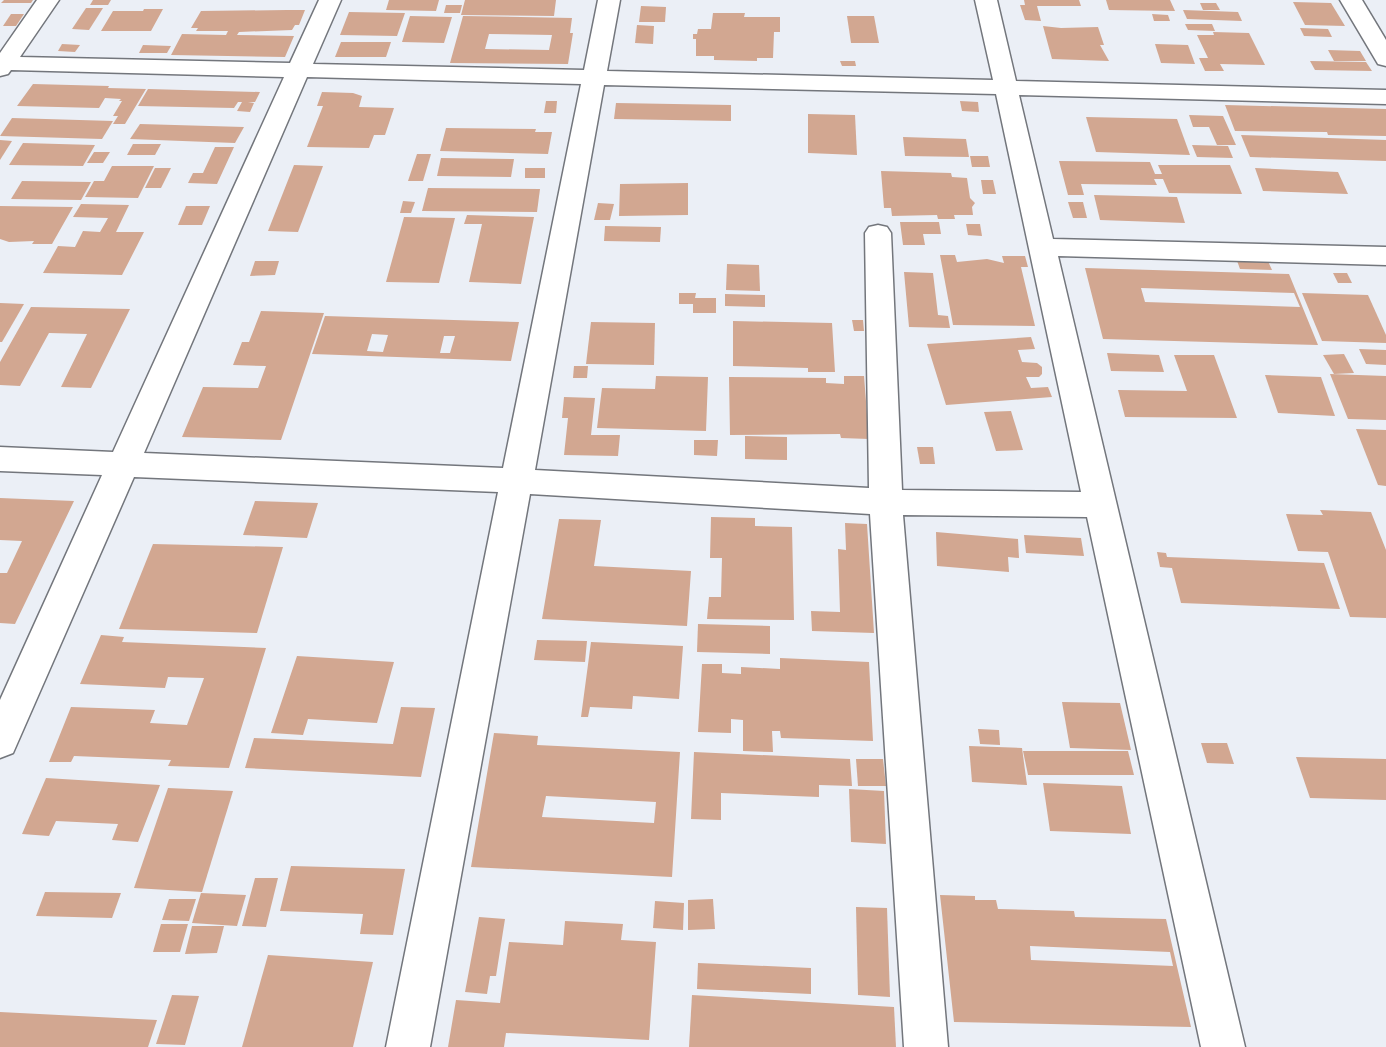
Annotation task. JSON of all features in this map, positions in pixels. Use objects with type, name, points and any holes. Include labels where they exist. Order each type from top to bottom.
[{"type":"street","points":[[2,65],[48,0]]},
{"type":"street","points":[[0,741],[330,0]]},
{"type":"street","points":[[408,1047],[609,0]]},
{"type":"street","points":[[986,0],[1224,1047]]},
{"type":"street","points":[[1351,0],[1386,59]]},
{"type":"street","points":[[2,65],[299,70],[1386,97]]},
{"type":"street","points":[[878,233],[886,502],[926,1047]]},
{"type":"street","points":[[1042,248],[1386,256]]},
{"type":"street","points":[[0,459],[518,481],[886,502],[1101,506]]},
{"type":"building","points":[[4,0],[33,0],[31,3],[1,3]]},
{"type":"building","points":[[93,0],[111,0],[108,5],[90,5]]},
{"type":"building","points":[[389,0],[439,0],[436,11],[386,10]]},
{"type":"building","points":[[465,0],[556,0],[554,16],[461,15]]},
{"type":"building","points":[[1024,0],[1079,0],[1081,6],[1037,6],[1041,21],[1025,20],[1020,5],[1025,5]]},
{"type":"building","points":[[1106,0],[1170,0],[1175,11],[1109,10]]},
{"type":"building","points":[[1293,2],[1331,3],[1345,26],[1305,25]]},
{"type":"building","points":[[1200,3],[1216,3],[1220,10],[1203,10]]},
{"type":"building","points":[[446,5],[462,5],[460,13],[444,13]]},
{"type":"building","points":[[641,6],[666,7],[665,22],[639,22]]},
{"type":"building","points":[[86,8],[103,8],[89,30],[72,29]]},
{"type":"building","points":[[144,9],[163,9],[151,31],[101,31],[113,11],[143,11]]},
{"type":"building","points":[[305,10],[299,25],[295,25],[292,30],[239,32],[237,35],[294,36],[285,57],[171,55],[182,34],[226,35],[228,31],[196,31],[198,28],[191,28],[201,11]]},
{"type":"building","points":[[1183,10],[1238,12],[1242,21],[1187,19]]},
{"type":"building","points":[[349,12],[405,13],[397,36],[340,35]]},
{"type":"building","points":[[713,13],[745,13],[744,17],[780,17],[780,32],[774,32],[773,58],[757,58],[757,61],[714,60],[714,56],[696,56],[696,39],[693,39],[693,34],[697,34],[698,29],[711,29]]},
{"type":"building","points":[[11,14],[24,14],[16,26],[3,26]]},
{"type":"building","points":[[1152,14],[1168,15],[1170,21],[1154,21]]},
{"type":"building","points":[[410,16],[452,17],[444,43],[402,42]]},
{"type":"building","points":[[463,16],[572,18],[570,33],[573,33],[568,64],[450,63]],"holes":[[[489,34],[552,35],[549,50],[485,49]]]},
{"type":"building","points":[[847,16],[874,16],[879,43],[851,43]]},
{"type":"building","points":[[1185,24],[1212,24],[1215,31],[1188,30]]},
{"type":"building","points":[[637,25],[654,26],[653,44],[635,43]]},
{"type":"building","points":[[1043,26],[1098,27],[1104,45],[1100,45],[1109,61],[1052,59]]},
{"type":"building","points":[[1300,28],[1328,29],[1332,37],[1304,36]]},
{"type":"building","points":[[1213,32],[1249,33],[1265,65],[1220,64],[1224,71],[1205,71],[1199,58],[1208,58],[1197,35],[1214,35]]},
{"type":"building","points":[[341,42],[391,42],[386,57],[335,57]]},
{"type":"building","points":[[62,44],[80,45],[75,52],[58,51]]},
{"type":"building","points":[[1155,44],[1188,45],[1195,64],[1161,63]]},
{"type":"building","points":[[143,45],[171,46],[167,53],[139,53]]},
{"type":"building","points":[[1328,50],[1360,51],[1366,61],[1334,61]]},
{"type":"building","points":[[840,61],[855,61],[856,66],[842,66]]},
{"type":"building","points":[[1310,61],[1366,62],[1372,71],[1315,70]]},
{"type":"building","points":[[33,84],[146,89],[125,124],[113,124],[118,116],[113,116],[121,99],[105,98],[99,108],[17,106]]},
{"type":"building","points":[[148,89],[260,92],[255,102],[248,102],[254,103],[250,112],[237,111],[242,102],[238,102],[234,108],[138,106]]},
{"type":"building","points":[[322,92],[353,93],[362,96],[359,107],[394,108],[385,135],[374,135],[369,148],[307,147],[323,106],[317,106]]},
{"type":"building","points":[[546,101],[557,101],[556,113],[544,113]]},
{"type":"building","points":[[960,101],[978,102],[979,112],[962,111]]},
{"type":"building","points":[[616,103],[731,105],[731,121],[614,119]]},
{"type":"building","points":[[1225,105],[1386,109],[1386,136],[1328,135],[1327,132],[1235,131]]},
{"type":"building","points":[[808,114],[855,115],[857,155],[808,153]]},
{"type":"building","points":[[1189,115],[1223,116],[1236,145],[1217,145],[1209,127],[1193,127]]},
{"type":"building","points":[[1086,117],[1177,119],[1190,155],[1096,152]]},
{"type":"building","points":[[12,118],[113,121],[102,139],[0,136]]},
{"type":"building","points":[[140,124],[244,127],[235,143],[130,139]]},
{"type":"building","points":[[446,128],[536,129],[535,132],[552,132],[548,154],[440,151]]},
{"type":"building","points":[[1241,135],[1386,140],[1386,161],[1250,157]]},
{"type":"building","points":[[903,137],[966,139],[969,157],[905,156]]},
{"type":"building","points":[[0,140],[12,141],[0,160]]},
{"type":"building","points":[[23,143],[95,145],[83,166],[9,165]]},
{"type":"building","points":[[133,144],[161,144],[155,155],[127,155]]},
{"type":"building","points":[[1192,145],[1228,146],[1233,158],[1197,157]]},
{"type":"building","points":[[215,147],[234,147],[217,184],[188,183],[193,173],[203,173]]},
{"type":"building","points":[[94,152],[110,152],[103,163],[87,163]]},
{"type":"building","points":[[417,154],[431,154],[423,181],[408,181]]},
{"type":"building","points":[[970,156],[988,156],[990,167],[972,167]]},
{"type":"building","points":[[441,158],[514,159],[511,177],[437,176]]},
{"type":"building","points":[[1059,161],[1150,162],[1155,174],[1162,174],[1158,165],[1230,165],[1242,194],[1169,193],[1163,179],[1154,179],[1157,185],[1081,184],[1084,195],[1068,195]]},
{"type":"building","points":[[294,165],[323,166],[298,232],[268,231]]},
{"type":"building","points":[[112,166],[154,166],[138,198],[85,197],[94,181],[104,181]]},
{"type":"building","points":[[155,168],[171,168],[161,188],[145,188]]},
{"type":"building","points":[[525,168],[545,168],[545,178],[525,178]]},
{"type":"building","points":[[1255,168],[1338,172],[1348,194],[1263,191]]},
{"type":"building","points":[[881,171],[951,173],[952,177],[967,178],[970,198],[975,203],[972,207],[973,215],[954,215],[955,219],[938,219],[937,215],[892,216],[891,208],[884,208]]},
{"type":"building","points":[[981,180],[993,180],[996,194],[983,194]]},
{"type":"building","points":[[22,181],[91,182],[81,200],[11,199]]},
{"type":"building","points":[[688,183],[688,215],[619,216],[620,184]]},
{"type":"building","points":[[428,188],[540,189],[537,212],[422,211]]},
{"type":"building","points":[[1094,195],[1177,197],[1185,223],[1100,220]]},
{"type":"building","points":[[403,201],[415,202],[411,213],[400,213]]},
{"type":"building","points":[[1068,202],[1083,202],[1087,218],[1073,218]]},
{"type":"building","points":[[598,203],[614,204],[610,220],[594,220]]},
{"type":"building","points":[[81,204],[129,205],[116,232],[144,232],[122,275],[43,273],[58,246],[75,247],[83,231],[100,232],[108,218],[73,217]]},
{"type":"building","points":[[0,206],[73,207],[52,244],[32,244],[34,241],[9,242],[0,239]]},
{"type":"building","points":[[186,206],[210,206],[202,225],[178,225]]},
{"type":"building","points":[[467,215],[534,217],[521,284],[469,282],[482,224],[464,224]]},
{"type":"building","points":[[404,217],[455,218],[439,283],[386,282]]},
{"type":"building","points":[[900,222],[939,222],[941,234],[923,234],[925,245],[903,245]]},
{"type":"building","points":[[966,224],[980,224],[982,236],[968,235]]},
{"type":"building","points":[[605,226],[661,227],[660,242],[604,241]]},
{"type":"building","points":[[940,255],[955,255],[957,262],[987,259],[1004,263],[1002,256],[1025,256],[1028,267],[1021,267],[1035,326],[953,325]]},
{"type":"building","points":[[1236,258],[1267,259],[1272,270],[1240,269]]},
{"type":"building","points":[[255,261],[279,261],[275,275],[250,276]]},
{"type":"building","points":[[727,264],[759,265],[760,291],[726,290]]},
{"type":"building","points":[[1085,268],[1289,274],[1318,345],[1103,339]],"holes":[[[1141,288],[1294,293],[1300,307],[1145,302]]]},
{"type":"building","points":[[904,272],[933,273],[938,315],[948,316],[950,328],[909,327]]},
{"type":"building","points":[[1333,273],[1347,273],[1352,283],[1338,283]]},
{"type":"building","points":[[679,293],[696,293],[695,298],[716,298],[716,313],[693,313],[693,304],[679,304]]},
{"type":"building","points":[[1302,293],[1368,295],[1386,335],[1386,343],[1322,341]]},
{"type":"building","points":[[725,294],[765,295],[765,307],[725,306]]},
{"type":"building","points":[[0,303],[24,304],[2,342],[0,342]]},
{"type":"building","points":[[31,307],[130,309],[91,388],[61,387],[87,334],[49,333],[20,386],[0,385],[0,362]]},
{"type":"building","points":[[261,311],[324,313],[281,440],[182,437],[203,387],[258,388],[266,366],[233,365],[242,342],[249,342]]},
{"type":"building","points":[[325,316],[519,322],[511,361],[312,354]],"holes":[[[372,334],[388,335],[383,352],[367,351]],[[444,336],[455,336],[450,353],[440,353]]]},
{"type":"building","points":[[852,320],[863,320],[864,331],[854,331]]},
{"type":"building","points":[[733,321],[832,323],[835,372],[808,372],[808,368],[733,366]]},
{"type":"building","points":[[591,322],[655,323],[654,365],[586,364]]},
{"type":"building","points":[[1031,337],[1035,349],[1018,350],[1022,362],[1037,363],[1042,367],[1042,374],[1039,377],[1026,377],[1031,388],[1048,387],[1052,397],[946,405],[927,344]]},
{"type":"building","points":[[1359,349],[1386,350],[1386,365],[1366,364]]},
{"type":"building","points":[[1107,353],[1159,355],[1164,372],[1111,371]]},
{"type":"building","points":[[1344,354],[1354,373],[1334,374],[1323,355]]},
{"type":"building","points":[[1174,355],[1214,355],[1237,418],[1125,417],[1118,390],[1187,391]]},
{"type":"building","points":[[574,366],[588,366],[587,378],[573,378]]},
{"type":"building","points":[[1330,374],[1386,376],[1386,420],[1348,419]]},
{"type":"building","points":[[1265,375],[1321,377],[1335,416],[1278,413]]},
{"type":"building","points":[[656,376],[708,377],[706,431],[597,428],[602,388],[655,389]]},
{"type":"building","points":[[844,376],[864,376],[869,439],[841,438],[840,434],[730,435],[729,377],[826,378],[826,383],[844,384]]},
{"type":"building","points":[[564,397],[595,398],[591,435],[620,435],[618,456],[564,455],[568,418],[562,418]]},
{"type":"building","points":[[1011,411],[1023,450],[996,451],[984,412]]},
{"type":"building","points":[[1356,429],[1386,430],[1386,486],[1378,485]]},
{"type":"building","points":[[745,436],[787,437],[787,460],[745,459]]},
{"type":"building","points":[[694,440],[718,440],[717,456],[694,455]]},
{"type":"building","points":[[917,447],[933,447],[935,464],[920,464]]},
{"type":"building","points":[[0,498],[74,501],[15,624],[0,623],[0,573],[7,573],[22,541],[0,540]]},
{"type":"building","points":[[255,501],[318,503],[307,538],[243,535]]},
{"type":"building","points":[[1320,510],[1371,512],[1386,550],[1386,618],[1350,617],[1328,552],[1298,551],[1286,514],[1323,515]]},
{"type":"building","points":[[711,517],[755,518],[755,526],[792,527],[794,620],[707,619],[709,597],[721,597],[722,558],[710,558]]},
{"type":"building","points":[[559,519],[601,520],[594,566],[691,571],[687,626],[542,619]]},
{"type":"building","points":[[845,523],[867,524],[874,633],[812,631],[811,611],[840,612],[838,549],[846,550]]},
{"type":"building","points":[[936,532],[1018,539],[1019,558],[1008,557],[1009,572],[937,566]]},
{"type":"building","points":[[1024,535],[1081,538],[1084,556],[1026,553]]},
{"type":"building","points":[[153,544],[283,547],[257,633],[119,629]]},
{"type":"building","points":[[1157,552],[1166,553],[1167,557],[1324,563],[1340,609],[1181,603],[1172,568],[1160,567]]},
{"type":"building","points":[[698,624],[770,626],[770,654],[697,652]]},
{"type":"building","points":[[101,635],[124,637],[122,642],[266,648],[229,768],[168,766],[171,760],[74,756],[71,762],[49,762],[71,707],[155,710],[150,723],[187,725],[204,678],[168,677],[165,688],[80,684]]},
{"type":"building","points":[[537,640],[587,641],[585,662],[534,660]]},
{"type":"building","points":[[591,642],[683,646],[679,699],[633,696],[632,709],[590,707],[588,717],[581,717]]},
{"type":"building","points":[[297,656],[394,662],[377,723],[308,719],[303,735],[271,733]]},
{"type":"building","points":[[780,658],[869,662],[873,741],[781,738],[780,731],[772,731],[773,752],[743,751],[743,720],[731,719],[731,733],[698,732],[702,664],[722,664],[722,673],[741,674],[741,667],[780,669]]},
{"type":"building","points":[[1062,702],[1120,703],[1131,750],[1070,748]]},
{"type":"building","points":[[401,707],[435,708],[421,777],[245,768],[254,738],[393,744]]},
{"type":"building","points":[[978,729],[999,730],[1000,745],[980,744]]},
{"type":"building","points":[[494,733],[538,736],[537,745],[680,752],[672,877],[471,867]],"holes":[[[546,796],[656,802],[654,823],[542,817]]]},
{"type":"building","points":[[1201,743],[1227,743],[1234,764],[1207,763]]},
{"type":"building","points":[[969,746],[1022,748],[1027,785],[972,782]]},
{"type":"building","points":[[1023,751],[1128,751],[1134,775],[1028,775]]},
{"type":"building","points":[[694,752],[850,759],[852,786],[819,785],[819,797],[721,793],[721,820],[691,819]]},
{"type":"building","points":[[1296,757],[1386,759],[1386,800],[1310,798]]},
{"type":"building","points":[[856,759],[883,759],[886,786],[858,786]]},
{"type":"building","points":[[46,778],[160,785],[138,842],[112,840],[118,824],[56,821],[49,836],[22,834]]},
{"type":"building","points":[[1043,783],[1122,786],[1131,834],[1050,831]]},
{"type":"building","points":[[168,788],[233,791],[202,892],[134,888]]},
{"type":"building","points":[[849,789],[884,791],[886,844],[851,842]]},
{"type":"building","points":[[291,866],[405,869],[393,935],[360,934],[363,914],[280,911]]},
{"type":"building","points":[[255,878],[278,878],[266,927],[242,926]]},
{"type":"building","points":[[45,892],[121,893],[112,918],[36,916]]},
{"type":"building","points":[[201,893],[246,895],[237,926],[192,923]]},
{"type":"building","points":[[940,895],[975,896],[975,900],[996,900],[998,909],[1074,911],[1075,917],[1166,919],[1191,1027],[954,1022]],"holes":[[[1030,946],[1170,952],[1173,966],[1031,960]]]},
{"type":"building","points":[[169,899],[196,899],[189,921],[162,920]]},
{"type":"building","points":[[713,899],[715,929],[688,930],[688,900]]},
{"type":"building","points":[[655,901],[684,903],[683,930],[653,928]]},
{"type":"building","points":[[856,907],[887,908],[890,997],[858,995]]},
{"type":"building","points":[[479,917],[505,919],[496,976],[490,976],[487,994],[465,992]]},
{"type":"building","points":[[565,921],[623,924],[621,940],[656,942],[649,1040],[506,1033],[504,1047],[448,1047],[456,1000],[500,1003],[509,942],[563,945]]},
{"type":"building","points":[[161,924],[188,924],[180,952],[153,952]]},
{"type":"building","points":[[192,926],[224,926],[217,953],[185,954]]},
{"type":"building","points":[[268,955],[373,962],[353,1047],[242,1047]]},
{"type":"building","points":[[698,963],[811,968],[811,994],[697,989]]},
{"type":"building","points":[[172,995],[199,996],[185,1045],[156,1044]]},
{"type":"building","points":[[692,995],[894,1007],[896,1047],[689,1047]]},
{"type":"building","points":[[0,1012],[157,1020],[148,1047],[0,1047]]}]
